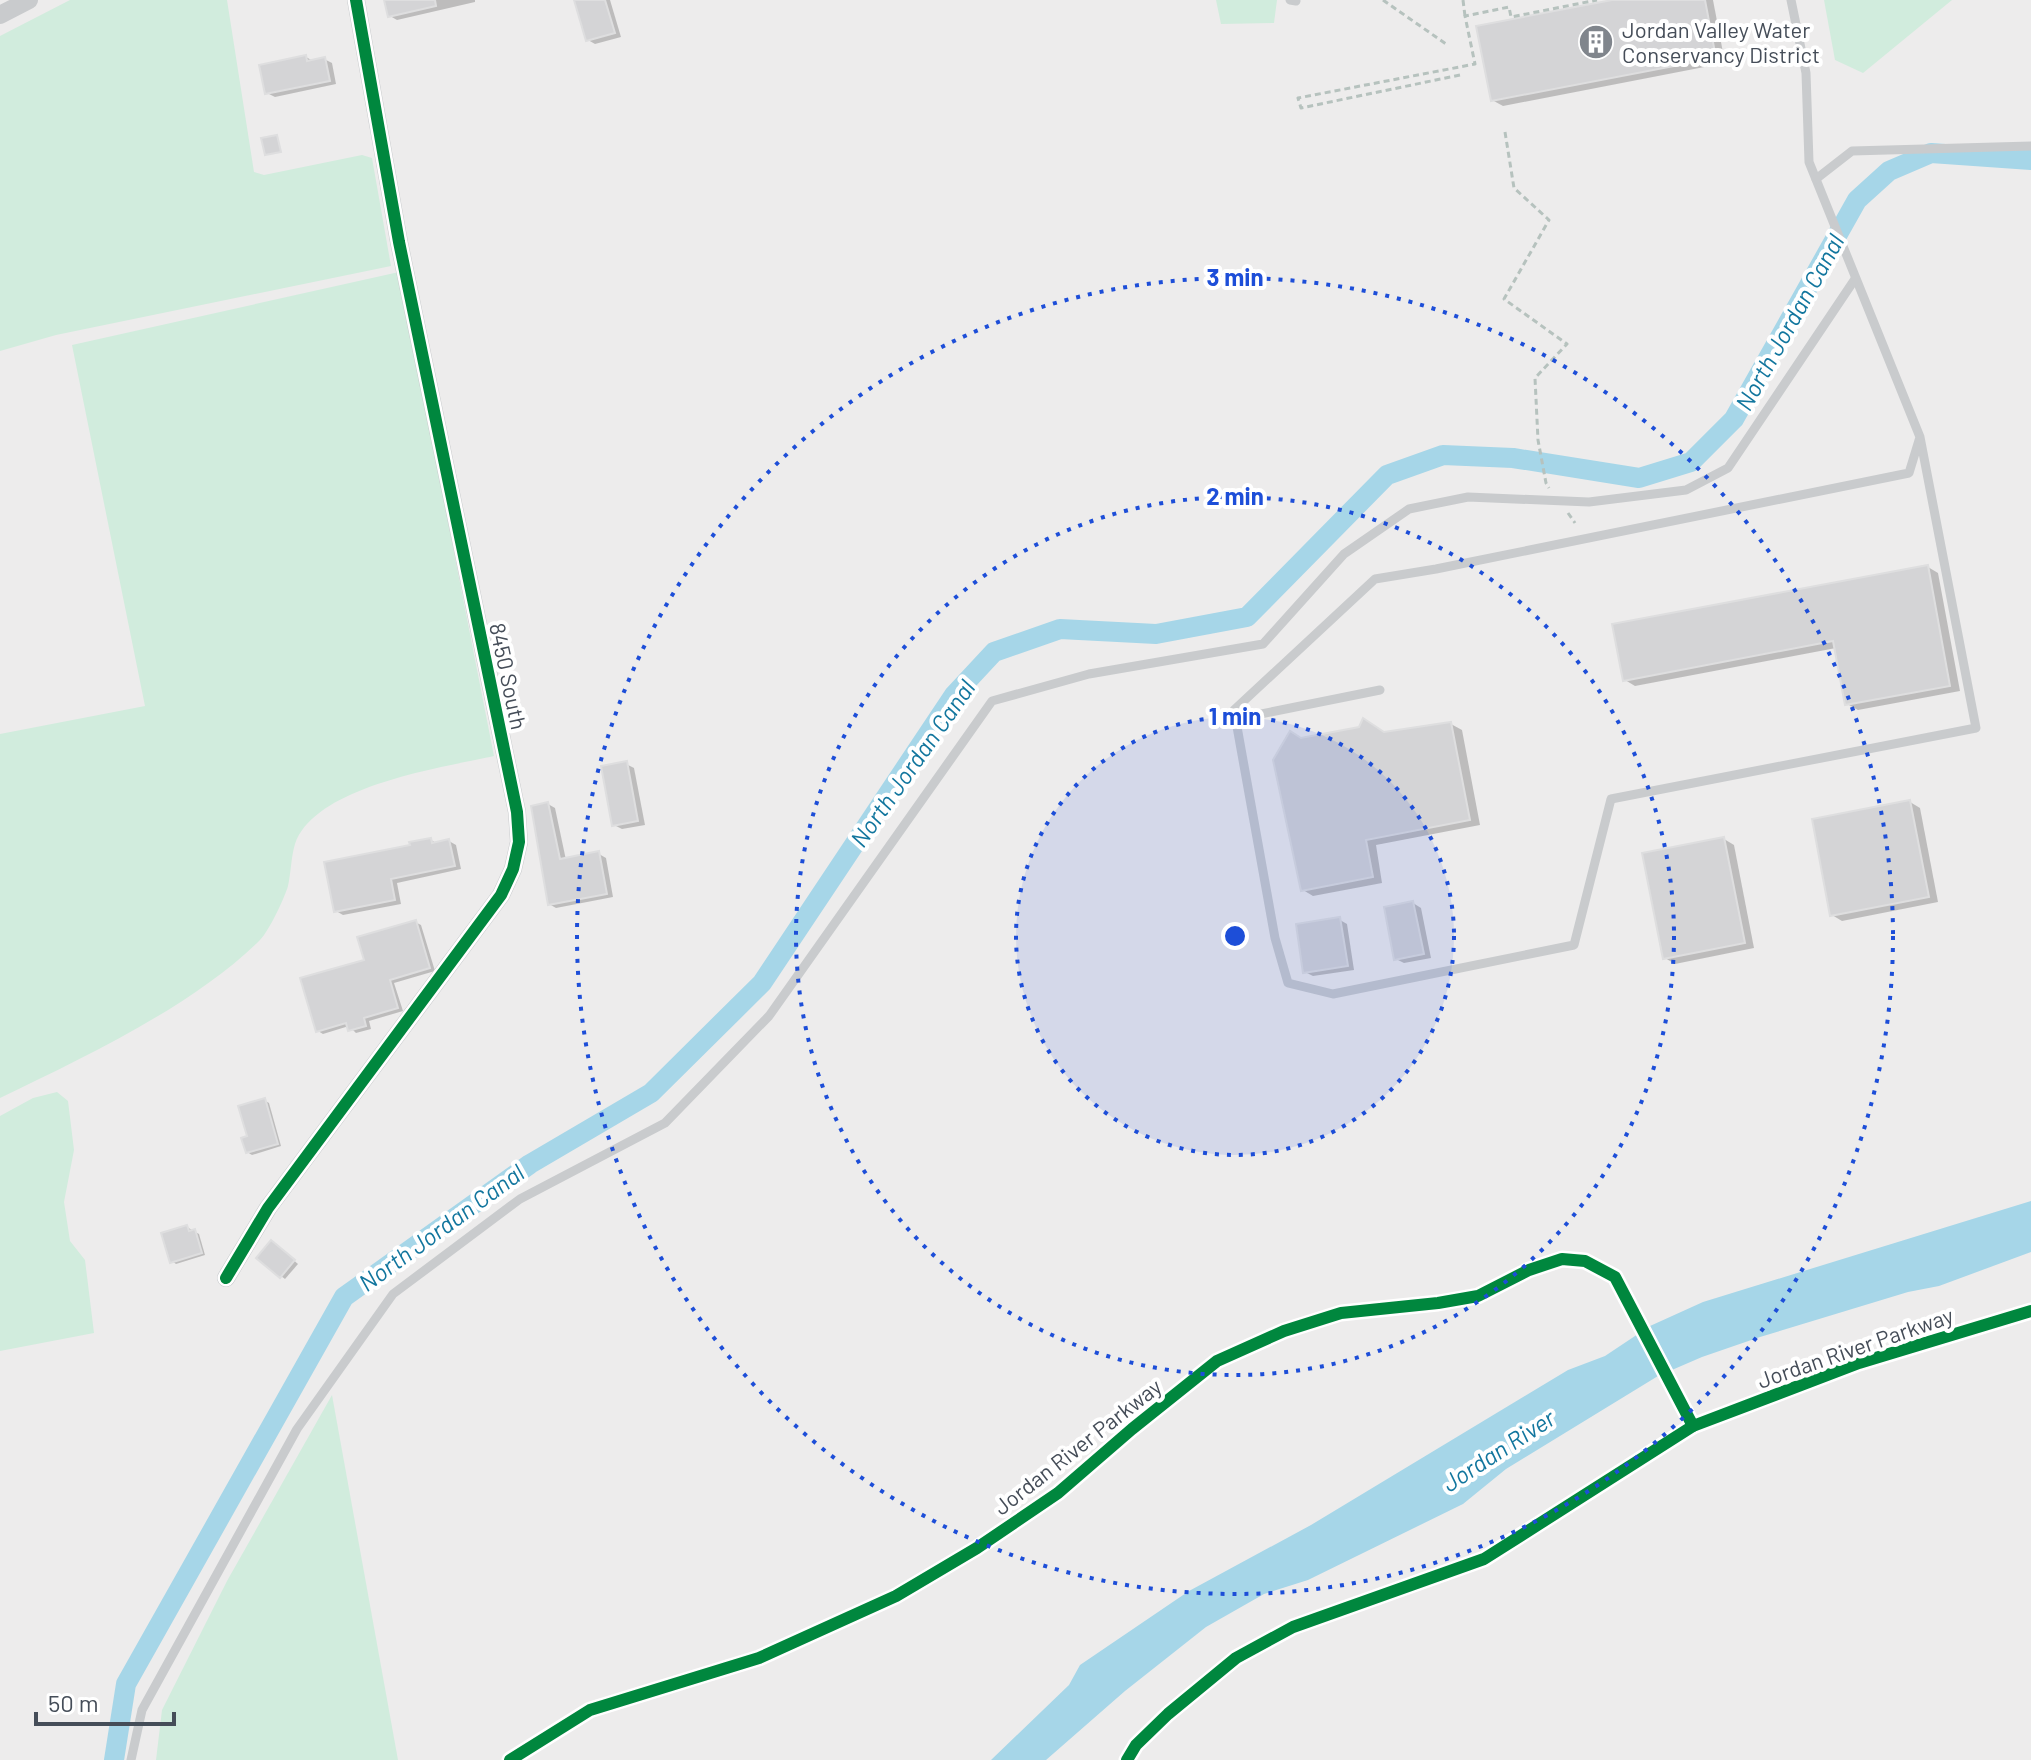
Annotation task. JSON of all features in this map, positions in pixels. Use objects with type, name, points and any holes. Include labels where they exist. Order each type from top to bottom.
[{"type":"street","points":[[0,15],[29,0]]},
{"type":"street","name":"8450 South","points":[[226,1278],[268,1208],[501,895],[513,869],[519,842],[517,812],[399,242],[356,0]]},
{"type":"lane","points":[[1290,0],[1296,1]]},
{"type":"lane","points":[[1791,0],[1806,73],[1809,162],[1920,437],[1976,728],[1611,799],[1574,945],[1333,994],[1288,983],[1275,938],[1234,710],[1375,579],[1909,473],[1920,437]]},
{"type":"lane","points":[[1816,179],[1852,151],[2031,146]]},
{"type":"lane","points":[[131,1760],[142,1710],[297,1429],[393,1294],[520,1199],[665,1123],[769,1016],[992,701],[1089,674],[1263,644],[1344,554],[1409,509],[1468,497],[1589,502],[1686,490],[1728,468],[1855,279]]},
{"type":"lane","points":[[1236,719],[1380,690]]},
{"type":"path","points":[[1383,0],[1446,44]]},
{"type":"path","points":[[1460,75],[1301,108],[1298,98],[1475,64],[1463,0]]},
{"type":"path","points":[[1465,16],[1509,7],[1511,17],[1597,0]]},
{"type":"path","points":[[1505,132],[1514,188],[1549,220],[1504,299],[1567,344],[1535,378],[1538,440],[1546,483]]},
{"type":"green space","points":[[70,0],[227,0],[254,172],[264,175],[362,155],[372,158],[391,266],[56,335],[0,351],[0,36]]},
{"type":"green space","points":[[1216,0],[1277,0],[1274,23],[1221,24]]},
{"type":"green space","points":[[1824,0],[1952,0],[1863,73],[1835,60]]},
{"type":"green space","points":[[399,272],[494,756],[382,783],[327,807],[307,824],[295,844],[288,886],[268,930],[260,940],[203,987],[171,1008],[0,1098],[0,734],[145,706],[72,345]]},
{"type":"green space","points":[[57,1092],[68,1101],[74,1150],[64,1202],[70,1241],[85,1260],[94,1333],[0,1351],[0,1116],[33,1098]]},
{"type":"green space","points":[[332,1395],[398,1760],[156,1760],[162,1710],[227,1581]]},
{"type":"water","name":"Jordan River","points":[[2031,1201],[2031,1252],[1939,1286],[1908,1292],[1760,1337],[1658,1376],[1506,1469],[1463,1504],[1308,1580],[1264,1594],[1206,1627],[1125,1691],[1046,1760],[991,1760],[1069,1685],[1080,1665],[1189,1591],[1311,1525],[1568,1370],[1605,1356],[1650,1326],[1703,1302]]},
{"type":"building","points":[[384,0],[435,0],[436,6],[388,17]]},
{"type":"building","points":[[574,0],[605,0],[615,33],[586,41]]},
{"type":"building","name":"Jordan Valley Water Conservancy District","points":[[1612,0],[1705,0],[1716,58],[1491,101],[1476,26]]},
{"type":"building","points":[[306,55],[307,61],[325,57],[330,81],[265,94],[259,65]]},
{"type":"building","points":[[277,135],[281,152],[265,155],[261,138]]},
{"type":"building","points":[[1928,565],[1950,686],[1845,705],[1833,641],[1623,681],[1612,624]]},
{"type":"building","points":[[1363,718],[1384,732],[1451,722],[1470,820],[1366,840],[1373,877],[1301,891],[1273,760],[1290,731],[1301,738],[1359,727]]},
{"type":"building","points":[[627,761],[638,821],[612,826],[601,766]]},
{"type":"building","points":[[1910,800],[1929,897],[1830,916],[1812,819]]},
{"type":"building","points":[[548,802],[560,859],[599,851],[607,894],[548,905],[531,806]]},
{"type":"building","points":[[1724,837],[1745,943],[1663,959],[1642,853]]},
{"type":"building","points":[[431,838],[432,843],[449,839],[455,866],[391,879],[395,900],[334,912],[324,862]]},
{"type":"building","points":[[1413,901],[1424,954],[1394,960],[1384,907]]},
{"type":"building","points":[[1340,917],[1348,966],[1303,973],[1296,924]]},
{"type":"building","points":[[416,920],[430,968],[390,980],[398,1008],[364,1018],[366,1026],[348,1031],[346,1023],[316,1032],[300,978],[364,960],[357,937]]},
{"type":"building","points":[[265,1098],[278,1144],[246,1153],[241,1138],[247,1136],[238,1106]]},
{"type":"building","points":[[187,1225],[189,1231],[195,1229],[202,1253],[170,1263],[161,1233]]},
{"type":"building","points":[[271,1240],[295,1260],[280,1278],[256,1258]]},
{"type":"waterway","name":"North Jordan Canal","points":[[114,1760],[126,1684],[344,1297],[530,1164],[651,1093],[762,983],[954,695],[994,652],[1060,629],[1156,634],[1247,617],[1387,475],[1443,455],[1513,458],[1639,478],[1691,462],[1734,419],[1857,200],[1889,171],[1931,153],[2031,160]]},
{"type":"cycle path","points":[[226,1278],[268,1208],[501,895],[513,869],[519,842],[517,812],[399,242],[356,0]]},
{"type":"cycle path","name":"Jordan River Parkway","points":[[510,1760],[590,1710],[759,1658],[896,1596],[977,1548],[1058,1493],[1217,1361],[1284,1331],[1341,1313],[1478,1296],[1529,1270],[1562,1259],[1585,1261],[1615,1277],[1693,1426]]},
{"type":"cycle path","name":"Jordan River Parkway","points":[[1127,1760],[1136,1745],[1168,1714],[1236,1658],[1293,1627],[1484,1559],[1693,1426],[1859,1363],[2031,1311]]},
{"type":"place","name":"Jordan Valley Water Conservancy District","points":[[1596,42]]}]
